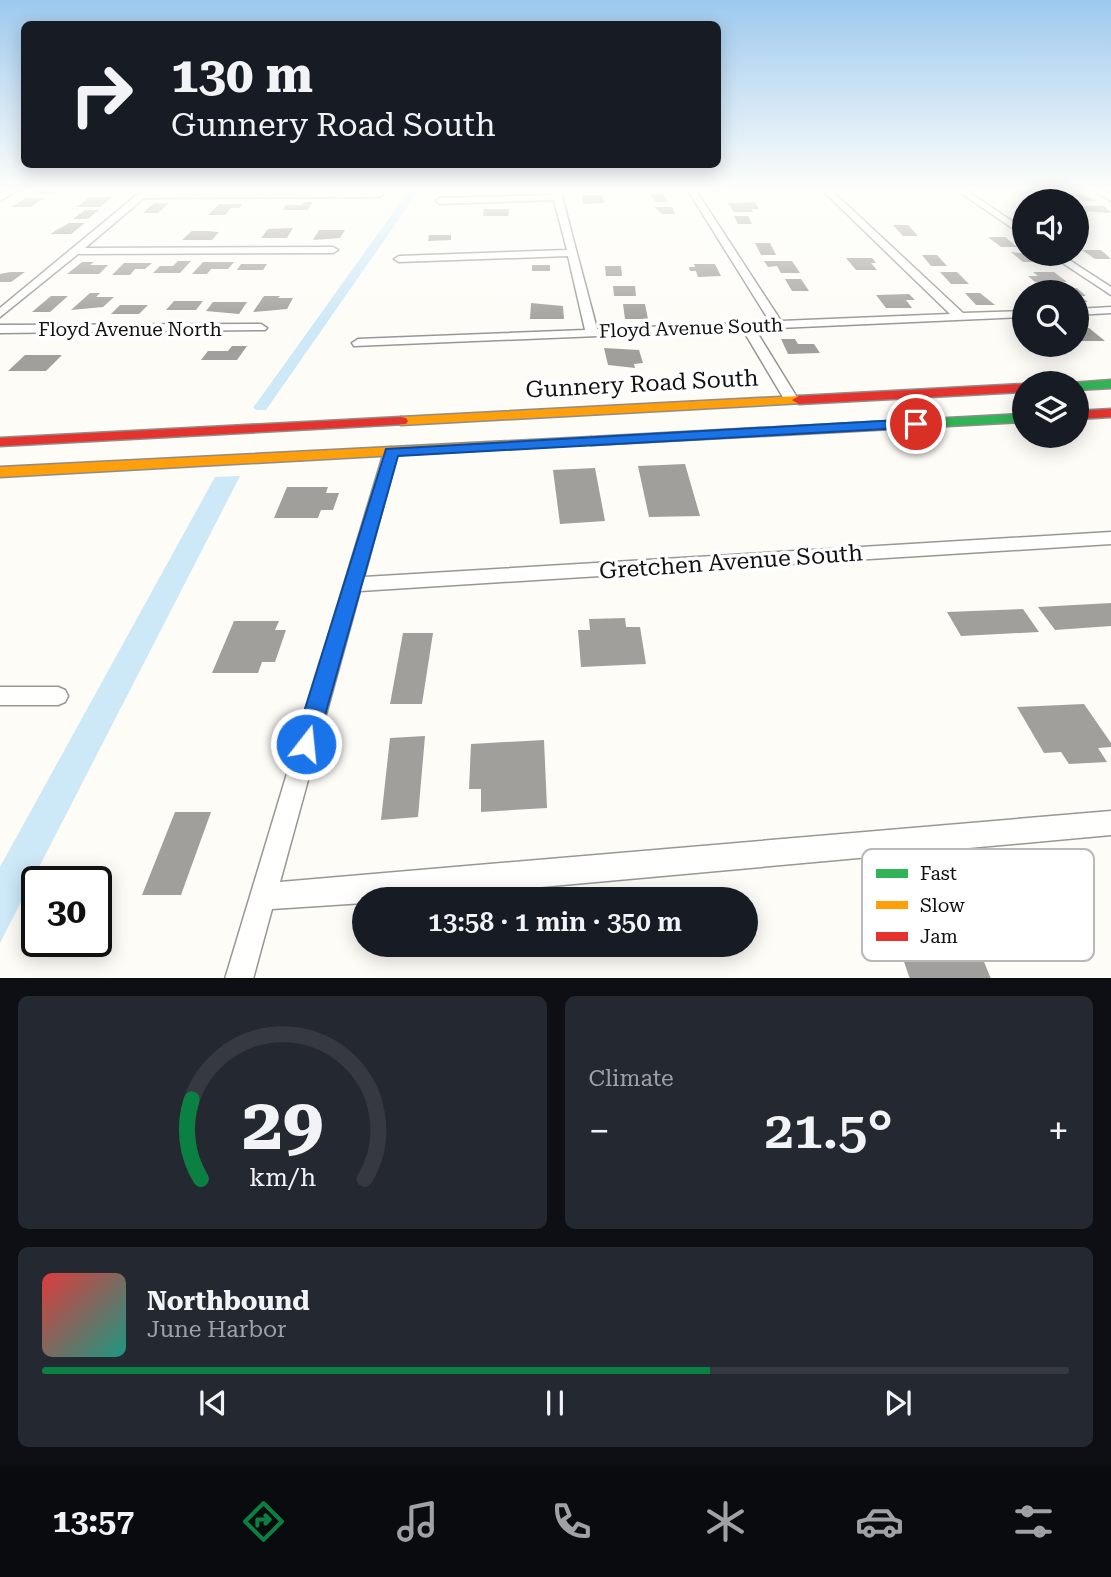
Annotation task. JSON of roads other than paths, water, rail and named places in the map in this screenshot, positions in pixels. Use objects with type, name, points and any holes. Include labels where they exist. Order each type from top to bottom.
[{"type":"main road","points":[[1089,385],[1111,384]]},
{"type":"main road","name":"Gunnery Road South","points":[[111,436],[948,391],[1012,390]]},
{"type":"main road","points":[[1089,393],[1111,393]]},
{"type":"main road","points":[[537,444],[558,434],[765,422],[786,415],[791,399]]},
{"type":"main road","points":[[391,452],[404,436],[432,426],[597,418],[646,407]]},
{"type":"main road","points":[[1089,414],[1111,413]]},
{"type":"main road","points":[[0,472],[1012,419]]},
{"type":"main road","points":[[0,442],[111,436]]},
{"type":"main road","points":[[0,449],[75,444],[111,436]]},
{"type":"street","points":[[0,314],[95,235]]},
{"type":"street","points":[[567,235],[592,332]]},
{"type":"street","points":[[720,235],[778,325]]},
{"type":"street","points":[[873,235],[960,317]]},
{"type":"street","points":[[75,251],[333,250]]},
{"type":"street","points":[[399,259],[572,253]]},
{"type":"street","points":[[1072,266],[1111,292]]},
{"type":"street","points":[[1089,311],[1111,310]]},
{"type":"street","name":"Floyd Avenue South","points":[[358,343],[1012,315]]},
{"type":"street","points":[[747,326],[791,399]]},
{"type":"street","name":"Floyd Avenue North","points":[[0,329],[261,328]]},
{"type":"street","points":[[239,978],[391,452]]},
{"type":"street","name":"Gretchen Avenue South","points":[[352,586],[1111,538]]},
{"type":"street","points":[[0,696],[58,696]]},
{"type":"street","points":[[264,896],[327,893],[1111,823]]},
{"type":"water","points":[[240,476],[40,866],[21,866],[21,902],[0,943],[0,867],[215,477]]},
{"type":"waterway","points":[[261,407],[383,235]]}]
